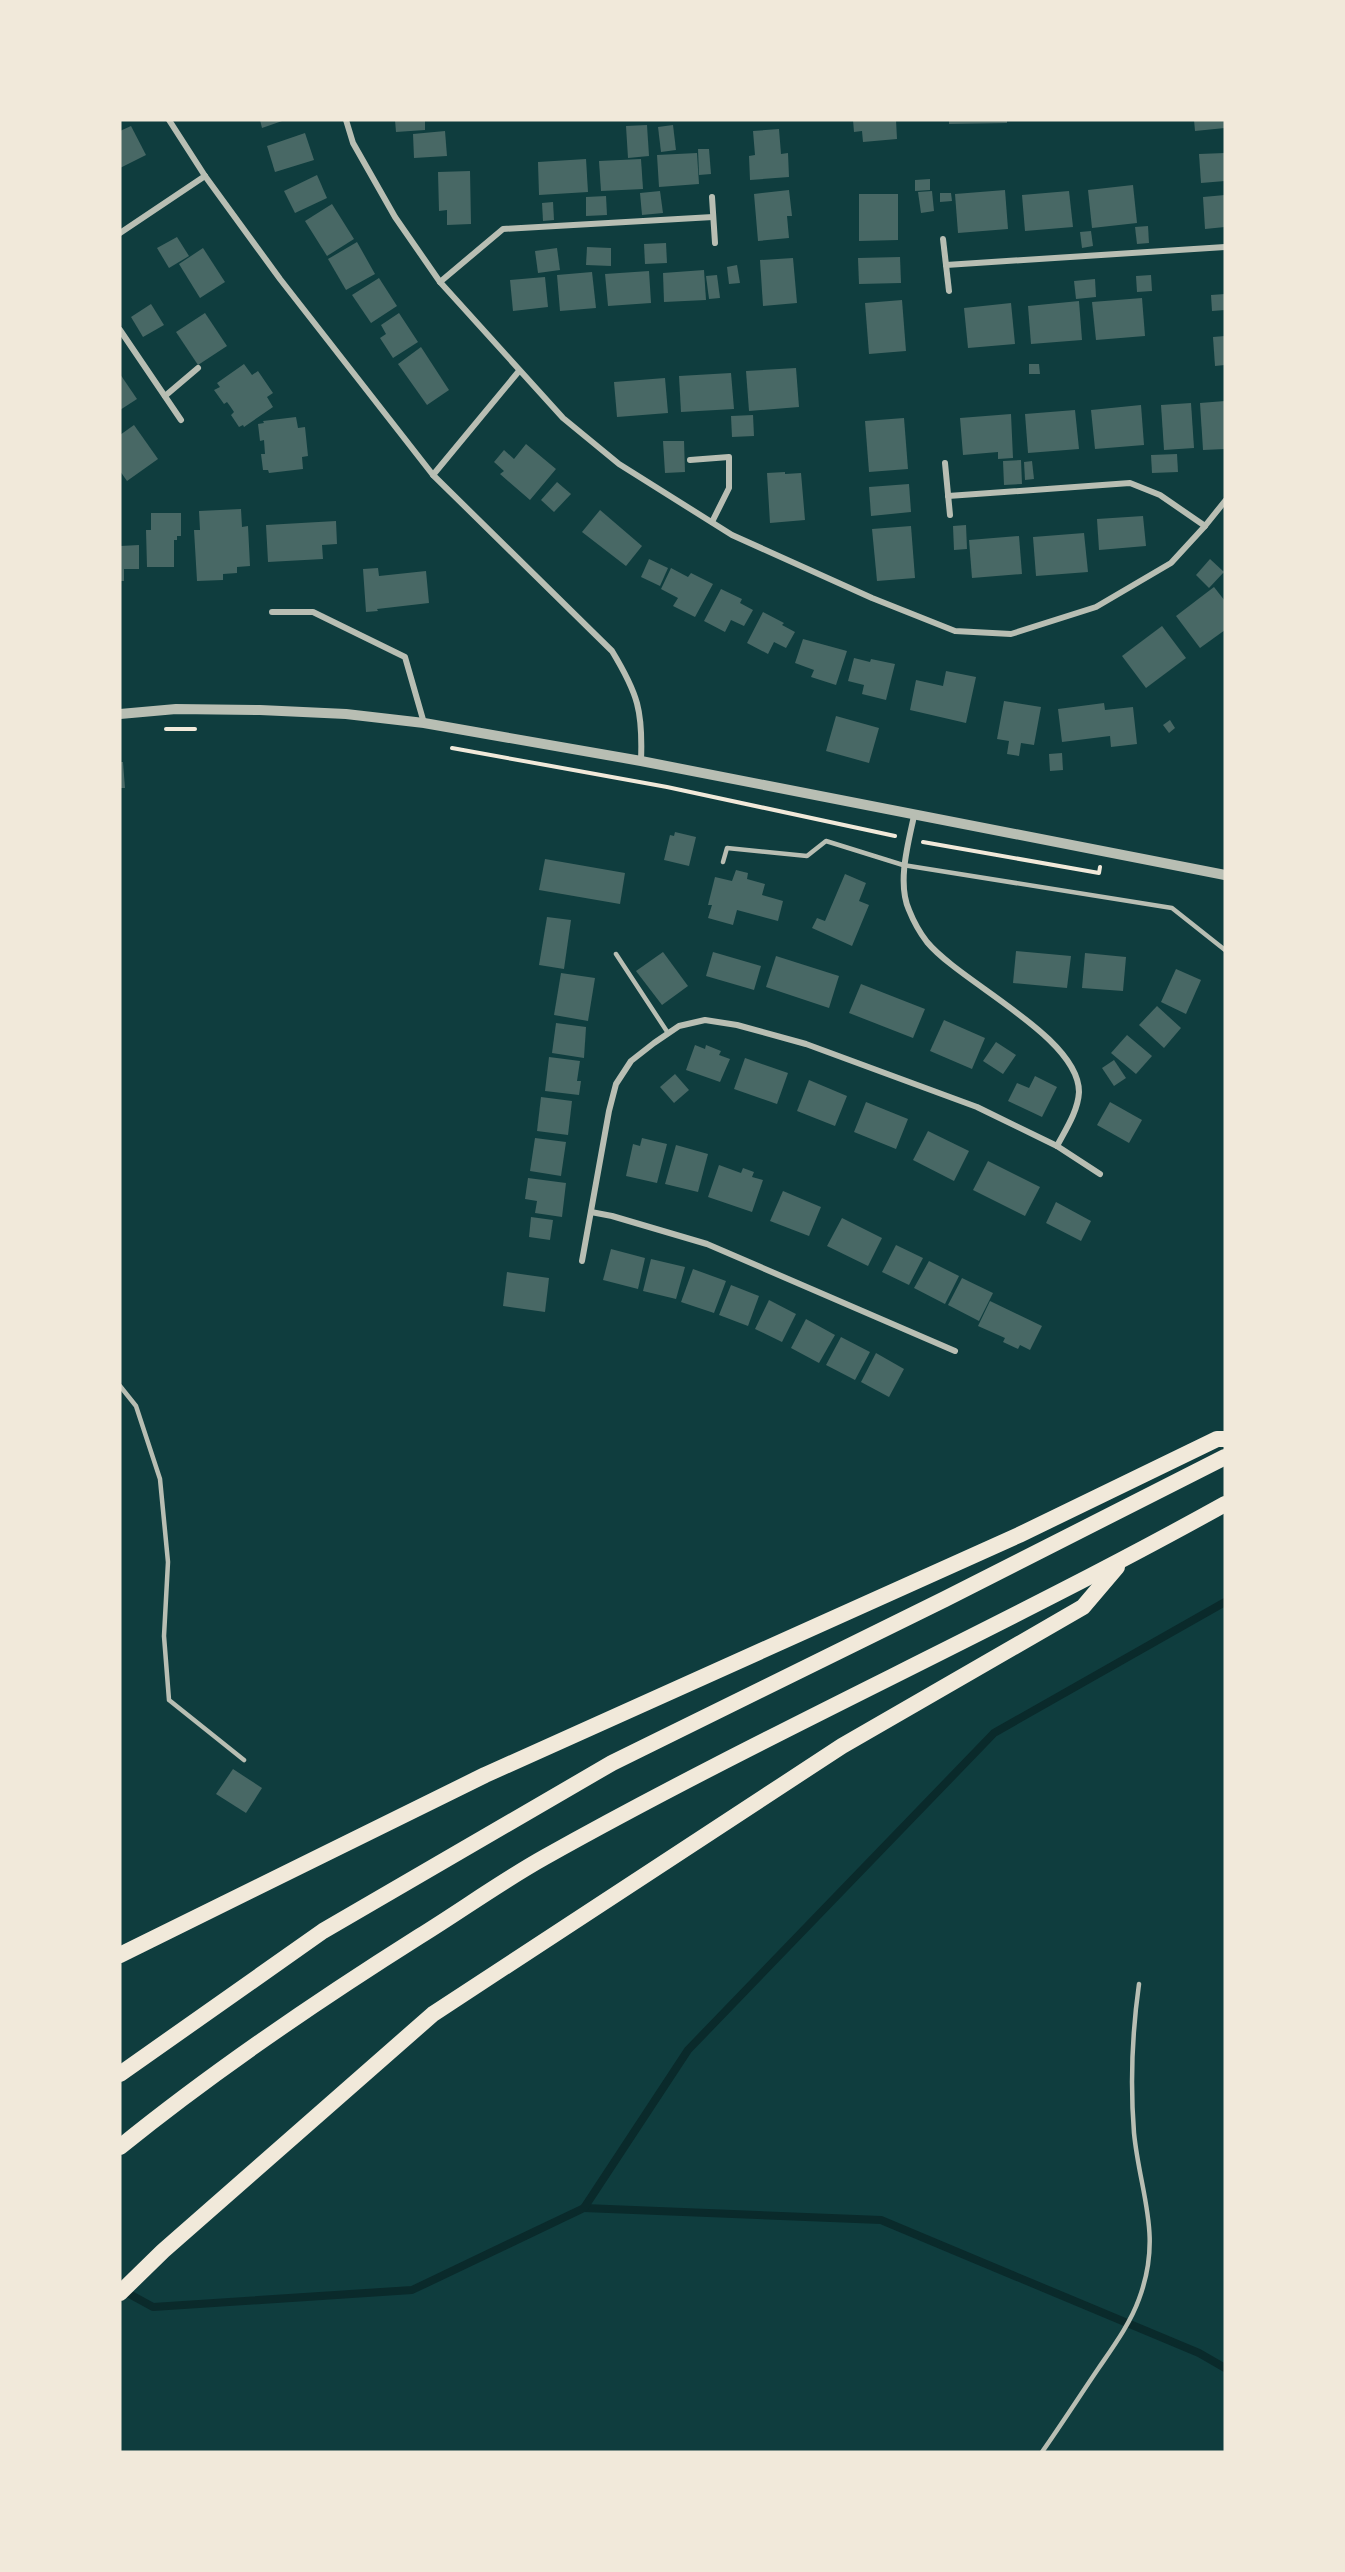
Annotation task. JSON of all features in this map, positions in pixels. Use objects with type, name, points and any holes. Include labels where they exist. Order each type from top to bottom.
[{"type":"highway","points":[[120,1955],[485,1775],[1019,1535],[1217,1439],[1225,1439]]},
{"type":"highway","points":[[120,2074],[323,1931],[612,1763],[934,1605],[1225,1457]]},
{"type":"highway","points":[[120,2147],[165,2110],[341,1986],[542,1858],[739,1753],[1121,1562],[1225,1504]]},
{"type":"highway","points":[[120,2293],[164,2251],[434,2014],[842,1746],[1083,1607],[1121,1562]]},
{"type":"street","points":[[169,120],[280,279],[433,475],[612,651],[632,685],[643,725],[641,761]]},
{"type":"street","points":[[346,120],[354,143],[395,217],[440,282],[563,418],[619,464],[732,535],[872,598],[955,631],[1011,634],[1096,607],[1171,563],[1225,501]]},
{"type":"street","points":[[120,233],[206,176]]},
{"type":"street","points":[[712,197],[715,243]]},
{"type":"street","points":[[440,282],[503,229],[713,217]]},
{"type":"street","points":[[943,238],[949,291]]},
{"type":"street","points":[[946,265],[1225,247]]},
{"type":"street","points":[[120,330],[181,420]]},
{"type":"street","points":[[165,396],[198,368]]},
{"type":"street","points":[[433,475],[519,371]]},
{"type":"street","points":[[690,460],[729,457],[729,488],[712,522]]},
{"type":"street","points":[[945,463],[950,515]]},
{"type":"street","points":[[948,496],[1130,483],[1160,495],[1205,526]]},
{"type":"street","points":[[272,612],[313,612],[405,657],[424,723]]},
{"type":"street","points":[[120,714],[176,710],[260,710],[346,714],[424,723],[641,761],[1225,875]]},
{"type":"street","points":[[914,816],[903,865],[908,908],[927,942],[969,978],[1057,1045],[1072,1066],[1079,1091],[1072,1119],[1056,1146]]},
{"type":"street","points":[[582,1261],[616,1083],[631,1061],[668,1033],[679,1026],[705,1020],[737,1025],[807,1044],[977,1107],[1056,1146],[1100,1174]]},
{"type":"street","points":[[591,1212],[612,1216],[707,1245],[955,1351]]},
{"type":"lane","points":[[723,862],[727,848],[807,856],[826,842],[903,865],[1172,908],[1225,950]]},
{"type":"lane","points":[[615,954],[668,1033]]},
{"type":"lane","points":[[120,1386],[136,1406],[160,1479],[168,1562],[165,1635],[169,1700],[244,1760]]},
{"type":"lane","points":[[1042,2452],[1124,2329],[1140,2299],[1147,2270],[1151,2240],[1149,2210],[1135,2135],[1132,2089],[1131,2039],[1139,1984]]},
{"type":"path","points":[[156,730],[204,729]]},
{"type":"path","points":[[441,746],[667,787],[909,839],[1099,873],[1102,852]]},
{"type":"building","points":[[260,120],[285,120],[262,128]]},
{"type":"building","points":[[395,120],[425,120],[425,130],[396,132]]},
{"type":"building","points":[[853,120],[896,120],[897,139],[863,142],[862,131],[854,132]]},
{"type":"building","points":[[949,120],[1007,120],[1007,123],[949,124]]},
{"type":"building","points":[[1194,120],[1225,120],[1225,128],[1195,131]]},
{"type":"building","points":[[647,125],[649,156],[628,158],[626,126]]},
{"type":"building","points":[[673,125],[676,150],[661,152],[658,127]]},
{"type":"building","points":[[131,126],[146,155],[120,168],[120,131]]},
{"type":"building","points":[[779,129],[781,154],[788,153],[789,177],[750,180],[749,156],[755,155],[753,131]]},
{"type":"building","points":[[445,131],[447,156],[414,158],[413,134]]},
{"type":"building","points":[[305,133],[314,160],[275,172],[267,146]]},
{"type":"building","points":[[698,149],[709,149],[711,174],[699,175]]},
{"type":"building","points":[[697,153],[699,184],[659,187],[657,155]]},
{"type":"building","points":[[1225,153],[1225,181],[1201,183],[1199,154]]},
{"type":"building","points":[[586,159],[588,192],[539,195],[538,162]]},
{"type":"building","points":[[641,159],[643,189],[601,191],[599,161]]},
{"type":"building","points":[[470,171],[471,224],[447,225],[447,210],[439,211],[438,172]]},
{"type":"building","points":[[317,175],[327,198],[295,213],[284,191]]},
{"type":"building","points":[[930,179],[930,190],[915,191],[915,180]]},
{"type":"building","points":[[1133,185],[1137,223],[1092,228],[1088,190]]},
{"type":"building","points":[[789,190],[792,216],[787,216],[789,238],[758,241],[754,194]]},
{"type":"building","points":[[1005,190],[1008,229],[958,233],[955,194]]},
{"type":"building","points":[[660,191],[663,213],[642,215],[640,193]]},
{"type":"building","points":[[932,191],[934,211],[921,213],[918,192]]},
{"type":"building","points":[[1069,191],[1073,227],[1025,231],[1022,195]]},
{"type":"building","points":[[940,193],[951,193],[952,201],[940,202]]},
{"type":"building","points":[[859,194],[898,194],[898,240],[859,241]]},
{"type":"building","points":[[1225,195],[1225,227],[1205,229],[1203,197]]},
{"type":"building","points":[[606,196],[607,215],[586,216],[586,197]]},
{"type":"building","points":[[553,202],[554,220],[543,221],[542,203]]},
{"type":"building","points":[[332,204],[354,239],[327,256],[305,221]]},
{"type":"building","points":[[1148,226],[1149,243],[1137,244],[1135,227]]},
{"type":"building","points":[[1091,231],[1093,246],[1082,248],[1080,232]]},
{"type":"building","points":[[177,237],[189,256],[169,268],[157,248]]},
{"type":"building","points":[[357,242],[375,274],[346,290],[328,259]]},
{"type":"building","points":[[666,243],[667,263],[645,264],[644,244]]},
{"type":"building","points":[[587,247],[611,248],[611,266],[586,265]]},
{"type":"building","points":[[203,248],[225,282],[200,298],[179,264]]},
{"type":"building","points":[[557,248],[560,270],[538,273],[535,251]]},
{"type":"building","points":[[900,257],[901,283],[859,284],[858,258]]},
{"type":"building","points":[[793,258],[797,303],[763,306],[760,260]]},
{"type":"building","points":[[737,265],[740,283],[729,284],[727,267]]},
{"type":"building","points":[[704,270],[706,300],[664,302],[663,273]]},
{"type":"building","points":[[649,271],[651,303],[608,306],[605,274]]},
{"type":"building","points":[[592,272],[596,308],[560,311],[557,275]]},
{"type":"building","points":[[717,275],[720,298],[709,299],[706,276]]},
{"type":"building","points":[[1151,275],[1152,291],[1137,292],[1136,276]]},
{"type":"building","points":[[545,277],[548,307],[513,311],[510,280]]},
{"type":"building","points":[[379,278],[397,306],[371,323],[352,295]]},
{"type":"building","points":[[1095,279],[1096,297],[1076,299],[1074,281]]},
{"type":"building","points":[[1225,294],[1225,310],[1212,311],[1211,295]]},
{"type":"building","points":[[1142,298],[1145,336],[1096,340],[1092,302]]},
{"type":"building","points":[[902,300],[906,351],[869,354],[865,303]]},
{"type":"building","points":[[1079,301],[1082,340],[1031,344],[1028,306]]},
{"type":"building","points":[[1011,303],[1015,344],[968,348],[964,308]]},
{"type":"building","points":[[151,304],[164,325],[143,337],[131,317]]},
{"type":"building","points":[[205,313],[227,346],[198,365],[176,332]]},
{"type":"building","points":[[399,313],[418,342],[393,358],[380,338],[386,334],[381,325]]},
{"type":"building","points":[[1225,336],[1225,365],[1215,366],[1213,337]]},
{"type":"building","points":[[421,347],[449,390],[427,405],[398,364]]},
{"type":"building","points":[[244,364],[252,375],[258,371],[273,393],[267,397],[273,407],[244,427],[243,425],[239,427],[231,415],[234,412],[230,406],[227,402],[224,404],[214,390],[220,387],[217,383]]},
{"type":"building","points":[[1029,364],[1039,364],[1040,374],[1029,374]]},
{"type":"building","points":[[796,368],[799,407],[749,411],[746,371]]},
{"type":"building","points":[[731,373],[734,409],[681,412],[679,376]]},
{"type":"building","points":[[120,374],[137,399],[120,410]]},
{"type":"building","points":[[665,378],[668,413],[617,417],[614,382]]},
{"type":"building","points":[[1225,401],[1225,449],[1203,450],[1200,403]]},
{"type":"building","points":[[1191,403],[1194,448],[1164,450],[1161,405]]},
{"type":"building","points":[[1141,405],[1144,445],[1095,449],[1091,410]]},
{"type":"building","points":[[1075,410],[1079,449],[1028,453],[1025,414]]},
{"type":"building","points":[[1011,414],[1013,458],[998,459],[998,452],[963,455],[960,418]]},
{"type":"building","points":[[753,415],[754,436],[732,437],[731,416]]},
{"type":"building","points":[[296,417],[298,428],[305,427],[308,456],[302,457],[303,469],[269,473],[268,470],[263,470],[261,454],[265,454],[264,440],[260,441],[258,424],[264,423],[263,421]]},
{"type":"building","points":[[904,418],[908,469],[869,472],[865,421]]},
{"type":"building","points":[[134,425],[158,459],[127,481],[120,471],[120,435]]},
{"type":"building","points":[[663,441],[684,441],[685,472],[665,473]]},
{"type":"building","points":[[526,444],[556,469],[530,500],[500,474],[504,471],[494,462],[504,450],[514,459]]},
{"type":"building","points":[[1177,454],[1178,472],[1152,473],[1151,455]]},
{"type":"building","points":[[1021,460],[1022,484],[1004,485],[1003,461]]},
{"type":"building","points":[[1032,461],[1034,479],[1025,480],[1024,462]]},
{"type":"building","points":[[785,472],[785,474],[801,473],[805,520],[770,523],[767,473]]},
{"type":"building","points":[[557,482],[571,494],[554,512],[541,500]]},
{"type":"building","points":[[909,484],[911,512],[871,516],[869,487]]},
{"type":"building","points":[[241,509],[242,527],[248,526],[250,566],[237,567],[237,573],[223,574],[223,580],[197,581],[194,530],[200,530],[199,511]]},
{"type":"building","points":[[600,510],[642,546],[626,566],[582,532]]},
{"type":"building","points":[[151,513],[181,513],[181,536],[177,536],[177,540],[174,540],[174,567],[147,567],[146,530],[151,530]]},
{"type":"building","points":[[1143,516],[1146,546],[1099,550],[1097,519]]},
{"type":"building","points":[[336,521],[337,544],[322,545],[323,559],[268,562],[266,525]]},
{"type":"building","points":[[966,525],[967,549],[954,550],[953,526]]},
{"type":"building","points":[[911,526],[915,578],[877,581],[872,529]]},
{"type":"building","points":[[1084,533],[1088,572],[1036,576],[1033,537]]},
{"type":"building","points":[[1019,536],[1022,574],[972,578],[969,540]]},
{"type":"building","points":[[139,545],[139,569],[124,569],[124,581],[120,581],[120,546]]},
{"type":"building","points":[[649,559],[668,568],[660,586],[641,577]]},
{"type":"building","points":[[1210,559],[1224,572],[1209,588],[1196,575]]},
{"type":"building","points":[[378,568],[379,576],[426,571],[429,603],[366,612],[363,569]]},
{"type":"building","points":[[671,568],[688,577],[691,573],[713,584],[695,617],[673,606],[678,598],[661,589]]},
{"type":"building","points":[[1214,587],[1225,601],[1225,630],[1200,648],[1176,616]]},
{"type":"building","points":[[721,589],[742,599],[740,603],[753,610],[744,626],[731,620],[725,632],[704,621]]},
{"type":"building","points":[[763,612],[784,623],[782,625],[795,632],[786,648],[774,642],[768,654],[747,643]]},
{"type":"building","points":[[1162,626],[1186,658],[1146,688],[1122,656]]},
{"type":"building","points":[[803,639],[847,651],[836,685],[811,677],[814,670],[795,663]]},
{"type":"building","points":[[854,658],[895,664],[886,700],[862,694],[864,685],[848,681]]},
{"type":"building","points":[[946,671],[976,677],[966,723],[910,710],[916,680],[943,686]]},
{"type":"building","points":[[1004,701],[1041,707],[1034,745],[1021,743],[1019,756],[1007,754],[1009,741],[997,739]]},
{"type":"building","points":[[1104,703],[1105,710],[1133,707],[1137,744],[1111,747],[1110,736],[1062,742],[1058,709]]},
{"type":"building","points":[[836,716],[879,728],[869,763],[826,751]]},
{"type":"building","points":[[1170,720],[1175,728],[1169,733],[1163,725]]},
{"type":"building","points":[[1062,753],[1063,770],[1050,771],[1049,754]]},
{"type":"building","points":[[120,762],[123,762],[125,788],[120,788]]},
{"type":"building","points":[[675,832],[696,837],[689,866],[664,860],[670,835],[674,836]]},
{"type":"building","points":[[545,859],[625,873],[620,904],[539,890]]},
{"type":"building","points":[[736,870],[748,873],[747,879],[765,884],[762,895],[783,901],[778,921],[737,910],[733,925],[708,918],[712,905],[708,905],[715,877],[732,881]]},
{"type":"building","points":[[845,874],[866,883],[859,901],[869,905],[852,946],[812,928],[817,918],[825,921]]},
{"type":"building","points":[[547,917],[571,920],[564,969],[539,965]]},
{"type":"building","points":[[1016,951],[1071,956],[1067,988],[1013,983]]},
{"type":"building","points":[[663,952],[688,986],[662,1005],[636,971]]},
{"type":"building","points":[[713,952],[761,966],[754,990],[706,976]]},
{"type":"building","points":[[1085,953],[1126,957],[1123,991],[1082,988]]},
{"type":"building","points":[[776,956],[839,976],[829,1008],[766,987]]},
{"type":"building","points":[[1176,969],[1201,980],[1186,1014],[1161,1002]]},
{"type":"building","points":[[561,973],[595,978],[588,1021],[554,1015]]},
{"type":"building","points":[[861,984],[925,1009],[913,1038],[849,1013]]},
{"type":"building","points":[[1157,1006],[1181,1028],[1164,1048],[1139,1025]]},
{"type":"building","points":[[944,1020],[985,1038],[972,1069],[930,1051]]},
{"type":"building","points":[[556,1023],[586,1027],[584,1058],[552,1053]]},
{"type":"building","points":[[1127,1035],[1152,1056],[1136,1074],[1111,1053]]},
{"type":"building","points":[[996,1042],[1016,1055],[1003,1074],[983,1061]]},
{"type":"building","points":[[695,1045],[705,1049],[706,1045],[721,1051],[719,1055],[730,1059],[720,1082],[686,1070]]},
{"type":"building","points":[[549,1057],[580,1061],[577,1081],[581,1081],[579,1095],[545,1091]]},
{"type":"building","points":[[745,1058],[788,1073],[777,1104],[734,1089]]},
{"type":"building","points":[[1114,1060],[1126,1078],[1114,1086],[1102,1068]]},
{"type":"building","points":[[675,1074],[689,1090],[674,1103],[660,1087]]},
{"type":"building","points":[[1035,1076],[1057,1087],[1042,1117],[1008,1101],[1017,1083],[1029,1088]]},
{"type":"building","points":[[809,1080],[847,1096],[835,1126],[797,1111]]},
{"type":"building","points":[[541,1097],[572,1101],[568,1135],[537,1131]]},
{"type":"building","points":[[866,1102],[908,1119],[896,1149],[854,1132]]},
{"type":"building","points":[[1110,1102],[1142,1120],[1129,1143],[1097,1125]]},
{"type":"building","points":[[928,1131],[969,1151],[954,1181],[913,1160]]},
{"type":"building","points":[[535,1138],[566,1142],[561,1176],[530,1171]]},
{"type":"building","points":[[642,1138],[667,1144],[657,1183],[626,1176],[633,1144],[640,1146]]},
{"type":"building","points":[[676,1145],[708,1154],[698,1192],[665,1184]]},
{"type":"building","points":[[988,1161],[1040,1187],[1025,1216],[973,1190]]},
{"type":"building","points":[[719,1165],[741,1173],[743,1168],[754,1172],[752,1177],[763,1180],[752,1212],[708,1197]]},
{"type":"building","points":[[528,1178],[566,1183],[562,1217],[535,1213],[537,1201],[525,1199]]},
{"type":"building","points":[[783,1191],[821,1207],[809,1236],[770,1221]]},
{"type":"building","points":[[1056,1202],[1091,1221],[1081,1241],[1046,1223]]},
{"type":"building","points":[[531,1217],[553,1220],[550,1240],[529,1237]]},
{"type":"building","points":[[842,1218],[882,1238],[868,1266],[827,1246]]},
{"type":"building","points":[[896,1245],[923,1258],[909,1285],[882,1272]]},
{"type":"building","points":[[611,1249],[645,1258],[638,1289],[603,1280]]},
{"type":"building","points":[[651,1259],[685,1267],[676,1299],[643,1291]]},
{"type":"building","points":[[929,1261],[959,1276],[945,1304],[914,1288]]},
{"type":"building","points":[[693,1269],[726,1281],[714,1313],[681,1302]]},
{"type":"building","points":[[507,1272],[549,1278],[545,1312],[503,1306]]},
{"type":"building","points":[[962,1278],[993,1293],[979,1321],[948,1305]]},
{"type":"building","points":[[731,1285],[759,1296],[748,1326],[719,1315]]},
{"type":"building","points":[[769,1300],[796,1314],[782,1342],[755,1329]]},
{"type":"building","points":[[990,1301],[1042,1326],[1030,1350],[1020,1345],[1018,1349],[1003,1342],[1005,1338],[978,1326]]},
{"type":"building","points":[[806,1319],[835,1335],[819,1363],[791,1348]]},
{"type":"building","points":[[841,1337],[870,1352],[855,1380],[826,1365]]},
{"type":"building","points":[[876,1353],[904,1369],[889,1397],[861,1382]]},
{"type":"building","points":[[233,1769],[262,1788],[246,1813],[216,1794]]},
{"type":"waterway","points":[[122,2290],[153,2307],[412,2290],[584,2208],[688,2050],[994,1733],[1225,1602]]},
{"type":"waterway","points":[[584,2208],[881,2220],[1199,2353],[1225,2368]]}]
